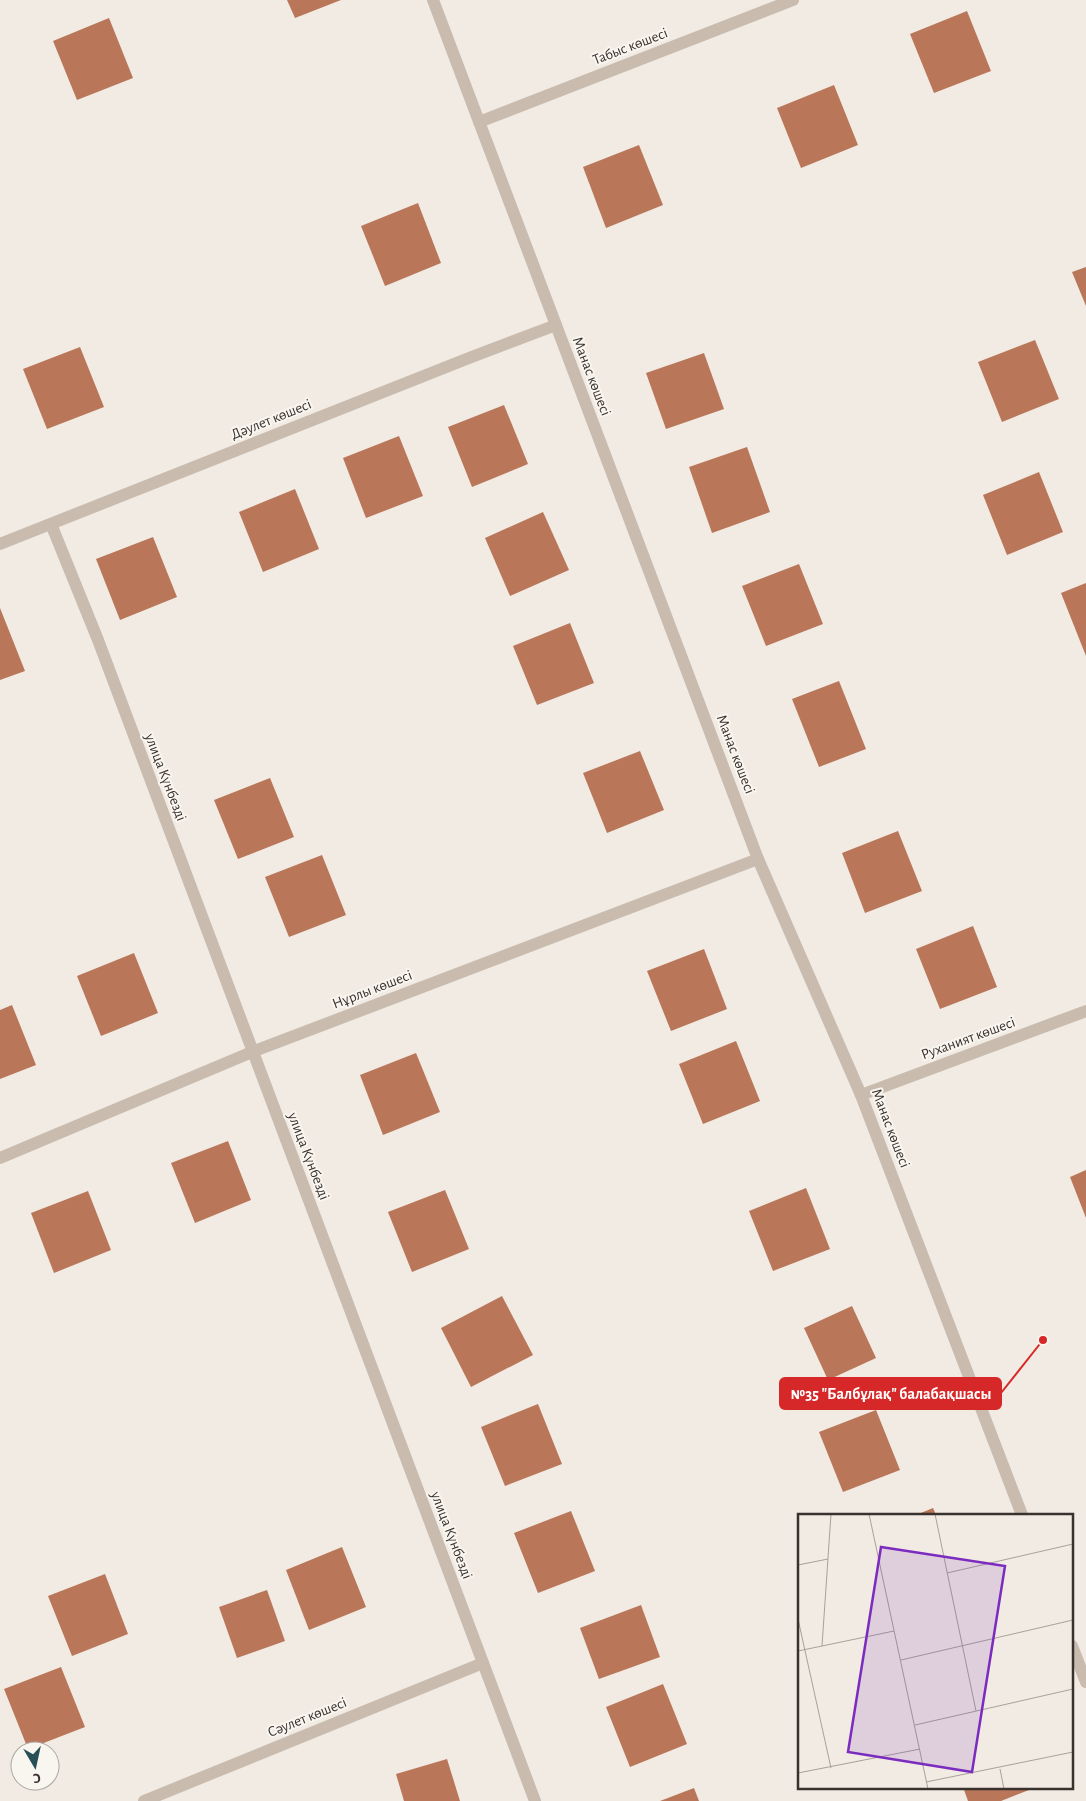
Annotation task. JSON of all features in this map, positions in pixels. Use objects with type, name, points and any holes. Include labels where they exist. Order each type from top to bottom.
[{"type":"street","name":"Манас көшесі","points":[[433,0],[758,859],[861,1095],[1022,1514]]},
{"type":"street","name":"Табыс көшесі","points":[[479,122],[793,0]]},
{"type":"street","name":"Дәулет көшесі","points":[[0,544],[460,361],[556,325]]},
{"type":"street","name":"улица Күнбезді","points":[[51,524],[101,649],[534,1801]]},
{"type":"street","name":"Нұрлы көшесі","points":[[0,1158],[252,1052],[758,859]]},
{"type":"street","name":"Руханият көшесі","points":[[861,1095],[1086,1011]]},
{"type":"street","points":[[1074,1651],[1086,1682]]},
{"type":"street","name":"Сәулет көшесі","points":[[144,1801],[483,1664]]},
{"type":"building","points":[[287,0],[341,0],[295,18]]},
{"type":"building","points":[[967,11],[991,71],[934,93],[910,34]]},
{"type":"building","points":[[109,18],[133,78],[77,100],[53,41]]},
{"type":"building","points":[[834,85],[858,145],[801,168],[777,108]]},
{"type":"building","points":[[639,145],[663,205],[606,228],[583,167]]},
{"type":"building","points":[[418,203],[441,263],[385,286],[361,226]]},
{"type":"building","points":[[1086,267],[1086,306],[1072,272]]},
{"type":"building","points":[[1035,340],[1059,399],[1002,422],[978,362]]},
{"type":"building","points":[[80,347],[104,407],[47,429],[23,369]]},
{"type":"building","points":[[704,353],[724,409],[666,429],[646,373]]},
{"type":"building","points":[[504,405],[528,464],[472,487],[448,427]]},
{"type":"building","points":[[399,436],[423,496],[366,518],[343,458]]},
{"type":"building","points":[[747,447],[770,512],[712,533],[689,467]]},
{"type":"building","points":[[1039,472],[1063,532],[1007,555],[983,495]]},
{"type":"building","points":[[295,489],[319,549],[263,572],[239,512]]},
{"type":"building","points":[[543,512],[569,570],[510,596],[485,538]]},
{"type":"building","points":[[153,537],[177,597],[120,620],[96,559]]},
{"type":"building","points":[[799,564],[823,624],[766,646],[742,586]]},
{"type":"building","points":[[1086,583],[1086,656],[1061,593]]},
{"type":"building","points":[[0,608],[25,671],[0,680]]},
{"type":"building","points":[[570,623],[594,683],[537,705],[513,646]]},
{"type":"building","points":[[839,681],[866,749],[819,767],[792,699]]},
{"type":"building","points":[[640,751],[664,810],[607,833],[583,773]]},
{"type":"building","points":[[270,778],[294,837],[238,859],[214,800]]},
{"type":"building","points":[[898,831],[922,891],[865,913],[842,853]]},
{"type":"building","points":[[322,855],[346,915],[289,937],[265,877]]},
{"type":"building","points":[[973,926],[997,987],[940,1009],[916,949]]},
{"type":"building","points":[[704,949],[727,1009],[671,1031],[647,971]]},
{"type":"building","points":[[134,953],[158,1013],[101,1036],[77,976]]},
{"type":"building","points":[[12,1005],[36,1065],[0,1079],[0,1010]]},
{"type":"building","points":[[736,1041],[760,1101],[703,1124],[679,1064]]},
{"type":"building","points":[[416,1053],[440,1112],[383,1135],[360,1075]]},
{"type":"building","points":[[228,1141],[251,1200],[195,1223],[171,1163]]},
{"type":"building","points":[[1086,1170],[1086,1218],[1070,1177]]},
{"type":"building","points":[[806,1188],[830,1249],[773,1271],[749,1211]]},
{"type":"building","points":[[445,1190],[469,1249],[412,1272],[388,1212]]},
{"type":"building","points":[[88,1191],[111,1250],[54,1273],[31,1213]]},
{"type":"building","points":[[502,1296],[533,1355],[471,1387],[441,1328]]},
{"type":"building","points":[[852,1306],[876,1358],[828,1380],[804,1328]]},
{"type":"building","points":[[538,1404],[562,1464],[505,1486],[481,1427]]},
{"type":"building","points":[[876,1410],[900,1470],[843,1492],[819,1432]]},
{"type":"building","points":[[933,1508],[936,1514],[918,1514]]},
{"type":"building","points":[[571,1511],[595,1571],[538,1593],[514,1533]]},
{"type":"building","points":[[342,1547],[366,1607],[309,1630],[286,1570]]},
{"type":"building","points":[[105,1574],[128,1634],[72,1656],[48,1596]]},
{"type":"building","points":[[267,1590],[285,1641],[237,1658],[219,1607]]},
{"type":"building","points":[[641,1605],[660,1657],[599,1679],[580,1628]]},
{"type":"building","points":[[61,1667],[85,1727],[49,1741],[25,1741],[4,1689]]},
{"type":"building","points":[[663,1684],[687,1744],[630,1767],[606,1707]]},
{"type":"building","points":[[447,1759],[460,1801],[404,1801],[396,1774]]},
{"type":"building","points":[[694,1788],[699,1801],[660,1801]]},
{"type":"building","points":[[963,1788],[1028,1788],[1029,1790],[1001,1801],[968,1801]]},
{"type":"place","name":"№35 \"Балбұлақ\" балабақшасы","points":[[1043,1340]]}]
